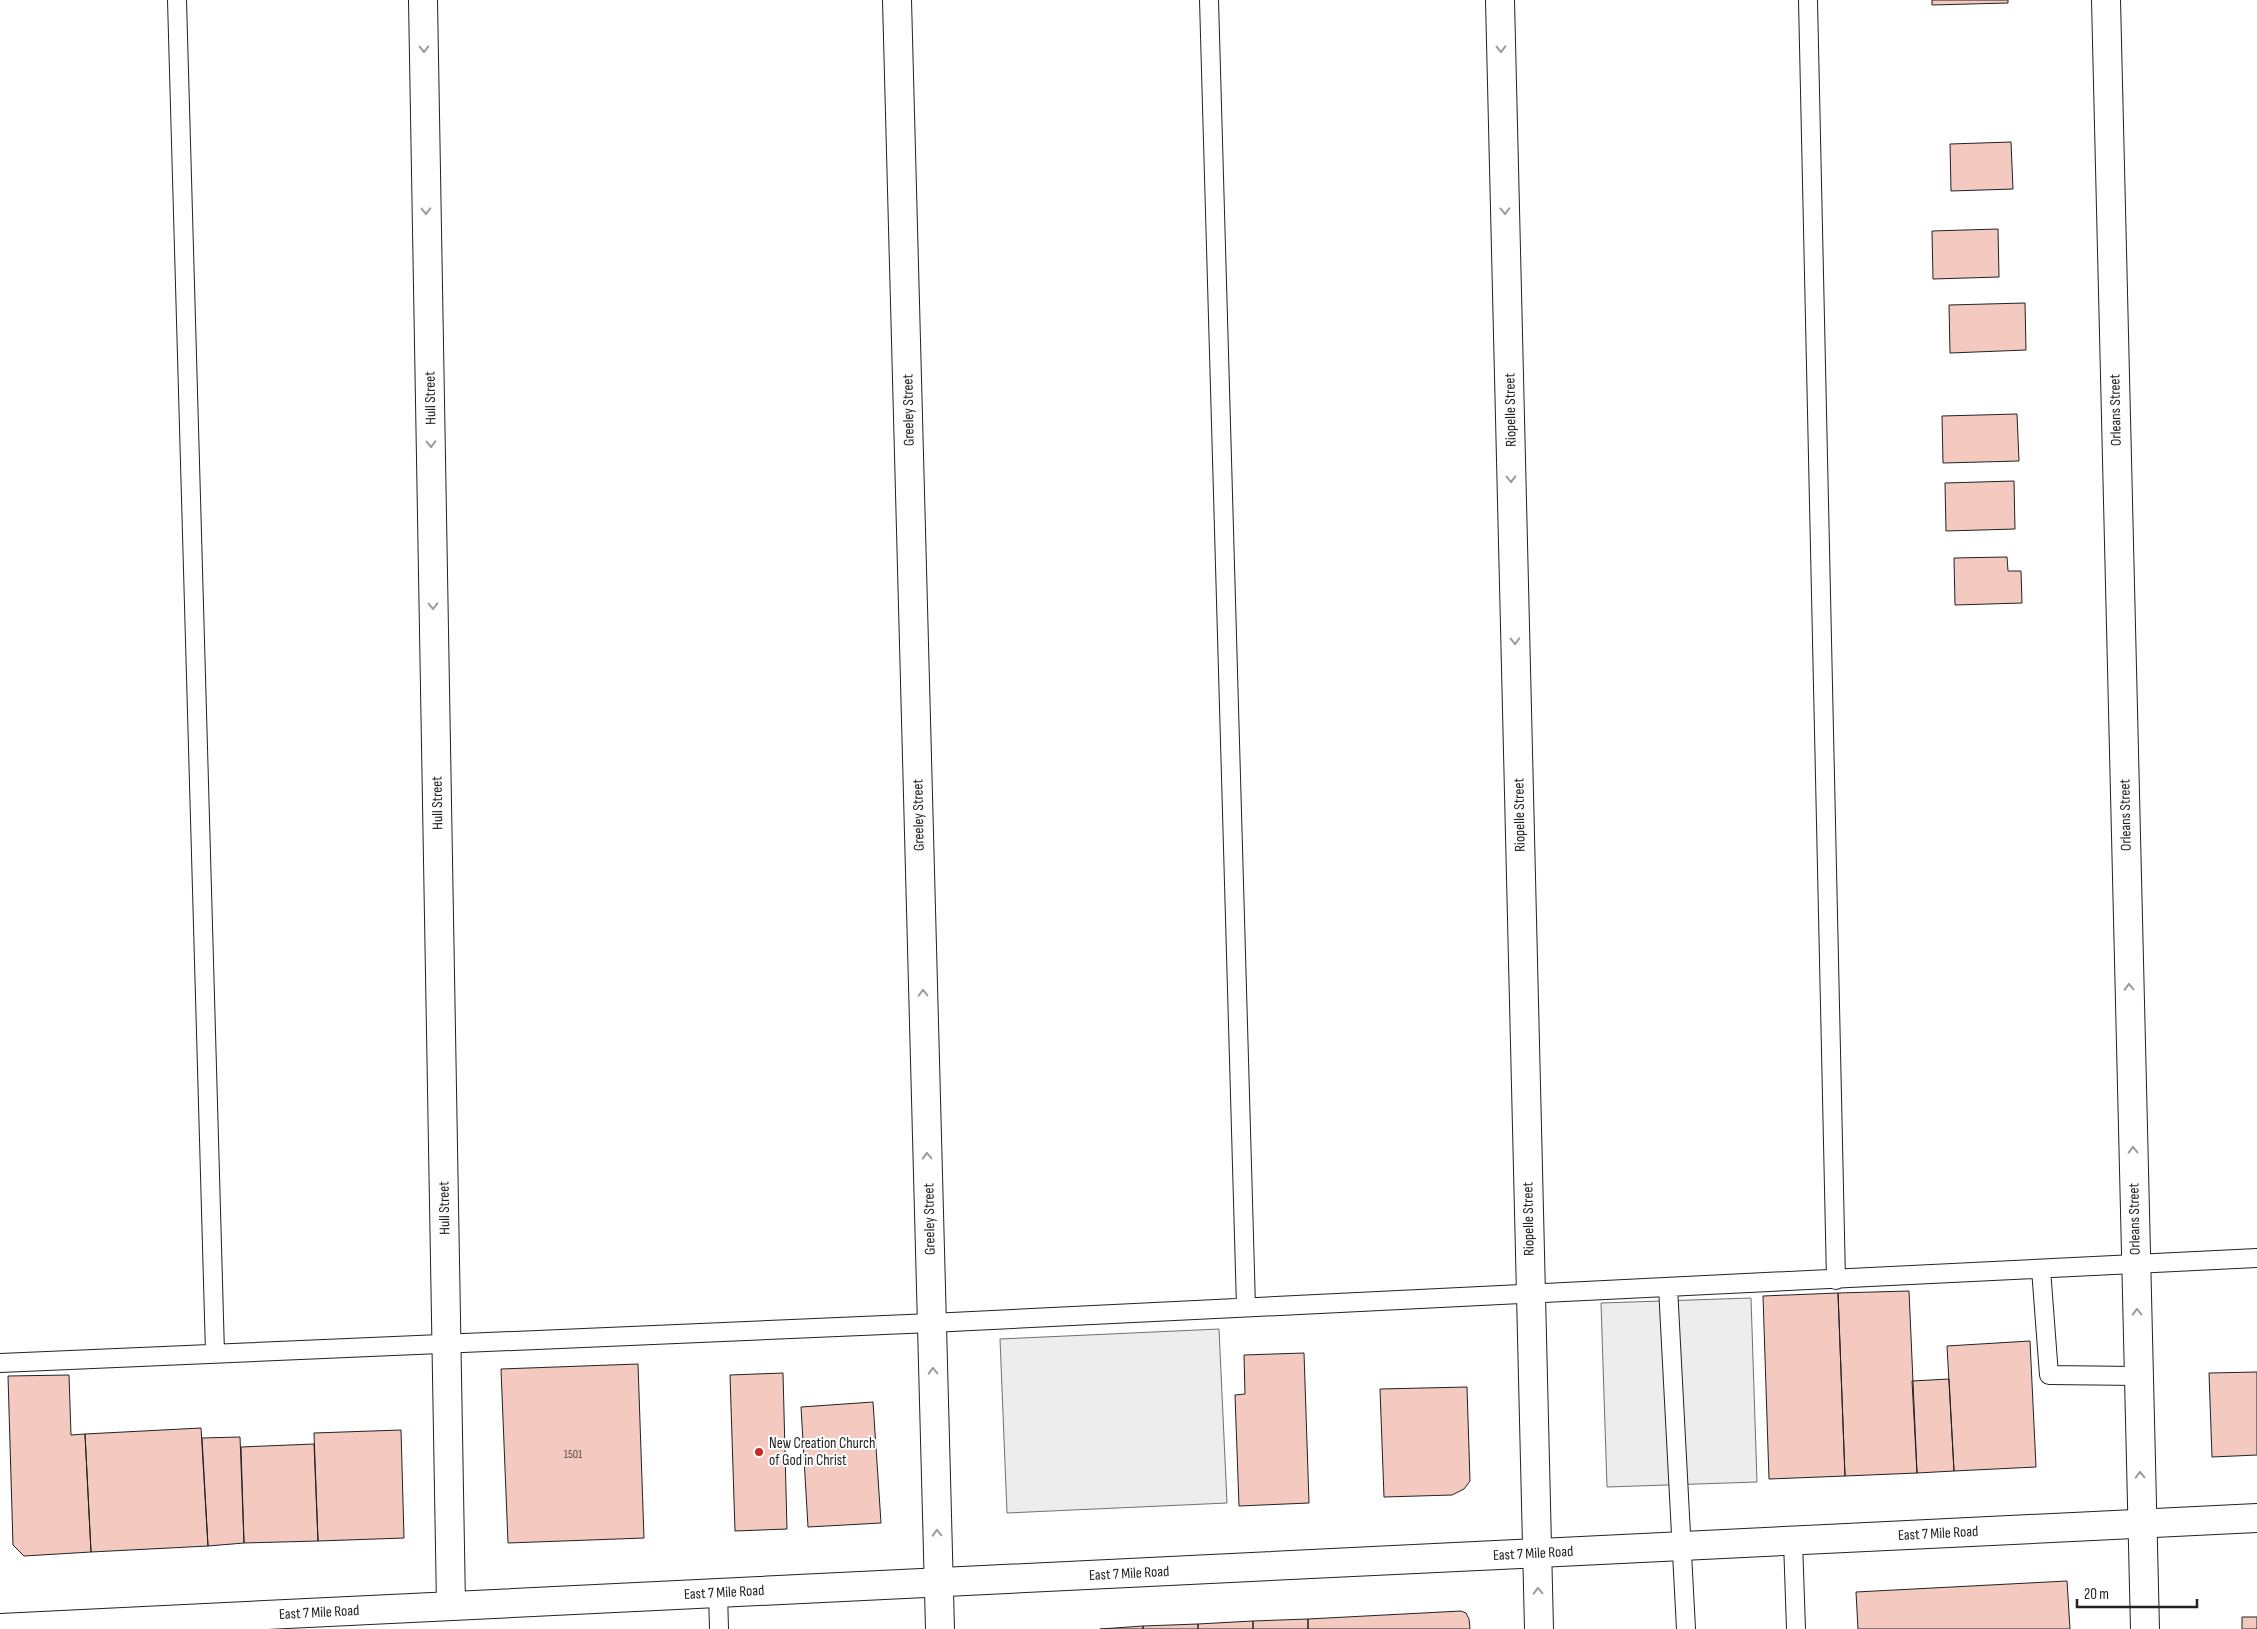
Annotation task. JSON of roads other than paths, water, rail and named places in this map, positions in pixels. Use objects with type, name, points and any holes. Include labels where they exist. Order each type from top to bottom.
[{"type":"street","name":"Hull Street","points":[[423,0],[451,1605]]},
{"type":"street","name":"Greeley Street","points":[[897,0],[940,1629]]},
{"type":"street","name":"Riopelle Street","points":[[1500,0],[1539,1629]]},
{"type":"street","name":"Orleans Street","points":[[2106,0],[2145,1629]]},
{"type":"street","name":"East 7 Mile Road","points":[[0,1628],[325,1620],[451,1605],[2257,1518]]},
{"type":"lane","points":[[177,0],[215,1353]]},
{"type":"lane","points":[[1209,0],[1246,1307]]},
{"type":"lane","points":[[1808,0],[1836,1280]]},
{"type":"lane","points":[[0,1363],[931,1323],[2257,1258]]},
{"type":"lane","points":[[2041,1269],[2049,1375],[2138,1376]]},
{"type":"lane","points":[[1668,1287],[1686,1629]]},
{"type":"lane","points":[[1793,1541],[1796,1629]]},
{"type":"lane","points":[[718,1593],[719,1629]]},
{"type":"place","name":"New Creation Church of God in Christ","points":[[759,1452]]}]
